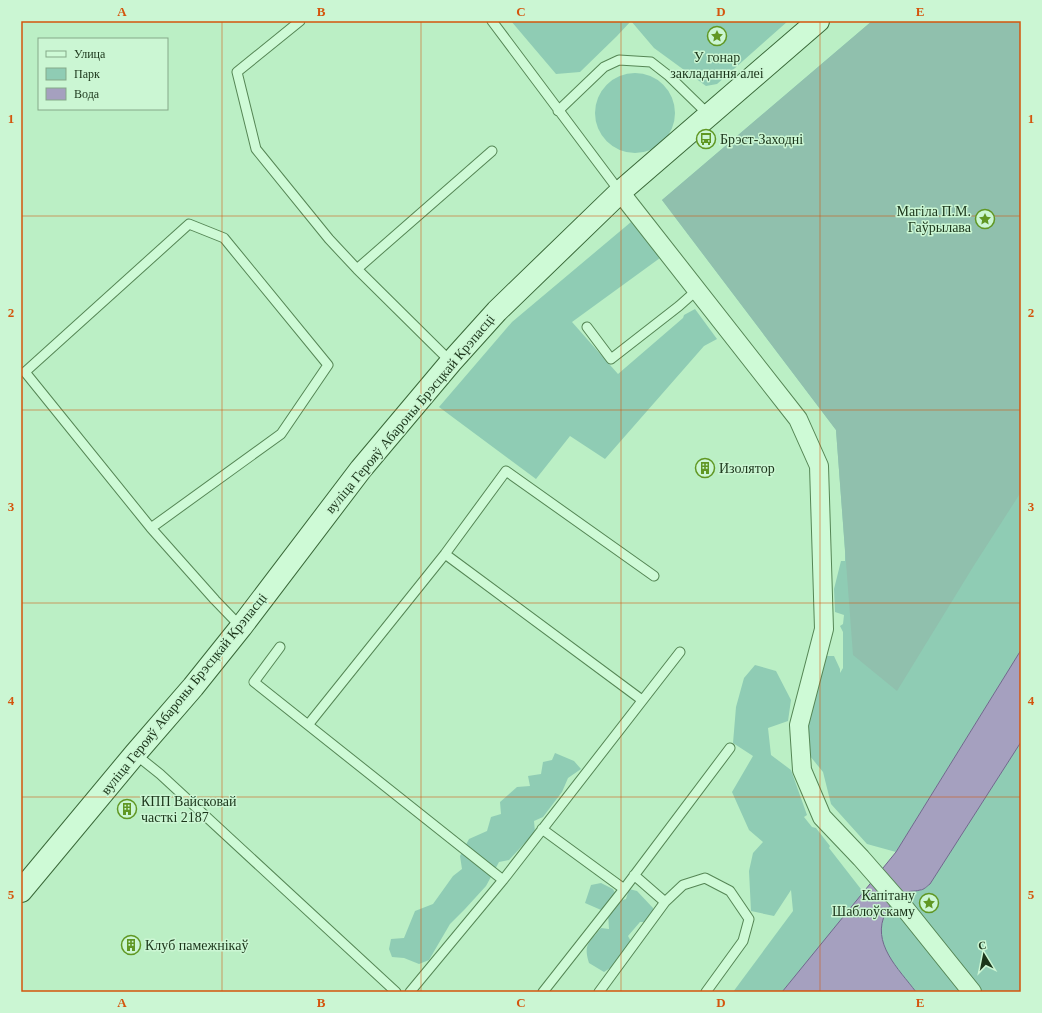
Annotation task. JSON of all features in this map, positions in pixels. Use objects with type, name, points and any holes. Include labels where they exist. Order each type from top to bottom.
[{"type":"main road","name":"вуліца Герояў Абароны Брэсцкай Крэпасці","points":[[22,888],[193,687],[241,627],[361,469],[451,362],[497,311],[620,192],[710,116],[818,21]]},
{"type":"street","points":[[620,192],[798,419],[819,466],[824,629],[799,725],[802,770],[822,817],[861,858],[903,906],[972,992]]},
{"type":"lane","points":[[300,21],[237,72],[256,149],[329,239],[357,269],[451,362]]},
{"type":"lane","points":[[492,21],[620,192]]},
{"type":"lane","points":[[558,111],[604,67],[619,60],[651,62],[669,76],[710,116]]},
{"type":"lane","points":[[357,269],[492,151]]},
{"type":"lane","points":[[151,528],[281,434],[328,365],[224,238],[189,224],[25,372],[151,528],[241,627]]},
{"type":"lane","points":[[588,327],[611,359],[679,306],[697,290]]},
{"type":"lane","points":[[308,725],[446,554],[506,472],[654,576]]},
{"type":"lane","points":[[446,554],[642,700]]},
{"type":"lane","points":[[280,647],[254,682],[503,880]]},
{"type":"lane","points":[[410,992],[503,880],[680,652]]},
{"type":"lane","points":[[543,992],[624,889],[730,748]]},
{"type":"lane","points":[[135,754],[160,774],[396,992]]},
{"type":"lane","points":[[542,829],[624,889]]},
{"type":"lane","points":[[634,875],[665,902]]},
{"type":"lane","points":[[599,992],[665,902],[684,885],[705,878],[730,891],[749,920],[743,941],[706,992]]},
{"type":"green space","points":[[511,21],[631,21],[580,72],[556,74]]},
{"type":"green space","points":[[631,21],[788,21],[717,84],[706,86],[654,48]]},
{"type":"green space","points":[[872,21],[1021,179],[1021,650],[896,852],[867,844],[831,804],[823,772],[810,756],[807,722],[825,656],[834,656],[840,669],[840,673],[843,668],[843,632],[840,626],[843,624],[844,615],[835,612],[834,589],[841,561],[845,561],[836,430],[662,200]]},
{"type":"green space","points":[[872,21],[1021,21],[1021,492],[897,691],[853,655],[836,430],[662,200]]},
{"type":"green space","points":[[635,73],[650,76],[663,85],[672,98],[675,113],[672,128],[663,141],[650,150],[635,153],[620,150],[607,141],[598,128],[595,113],[598,98],[607,85],[620,76]]},
{"type":"green space","points":[[631,222],[660,258],[572,322],[618,374],[683,318],[684,315],[695,309],[717,339],[704,346],[605,459],[570,436],[536,479],[439,407],[512,322]]},
{"type":"green space","points":[[755,665],[776,671],[791,700],[788,721],[768,728],[771,755],[791,770],[807,815],[804,817],[812,827],[816,828],[830,846],[829,848],[864,893],[782,992],[733,992],[793,911],[791,890],[774,916],[751,911],[749,871],[753,853],[763,842],[749,830],[732,792],[753,756],[733,743],[736,707],[744,678]]},
{"type":"green space","points":[[1021,742],[1021,992],[916,992],[895,965],[884,945],[882,923],[886,912],[893,902],[902,894],[906,892],[918,891],[930,884]]},
{"type":"green space","points":[[555,753],[574,761],[581,769],[568,778],[562,792],[543,817],[534,821],[535,832],[509,860],[499,862],[486,886],[450,924],[429,960],[419,964],[404,958],[392,957],[389,949],[391,939],[404,938],[415,911],[433,904],[453,876],[462,869],[460,856],[469,839],[487,831],[491,817],[501,814],[500,802],[517,787],[530,786],[528,776],[541,774],[543,762],[552,760]]},
{"type":"green space","points":[[601,883],[613,889],[619,901],[626,899],[629,889],[637,891],[653,908],[653,922],[640,922],[628,936],[633,945],[624,959],[604,972],[589,963],[587,948],[590,941],[601,928],[609,929],[608,913],[585,903],[591,885]]},
{"type":"water","points":[[1021,650],[1021,742],[930,884],[918,891],[906,892],[897,898],[886,912],[882,923],[884,945],[895,965],[916,992],[782,992],[896,852]]},
{"type":"place","name":"У гонар закладання алеі","points":[[717,36]]},
{"type":"place","name":"Брэст-Заходні","points":[[706,139]]},
{"type":"place","name":"Магіла П.М. Гаўрылава","points":[[985,219]]},
{"type":"place","name":"Изолятор","points":[[705,468]]},
{"type":"place","name":"КПП Вайсковай часткі 2187","points":[[127,809]]},
{"type":"place","name":"Капітану Шаблоўскаму","points":[[929,903]]},
{"type":"place","name":"Клуб памежнікаў","points":[[131,945]]}]
